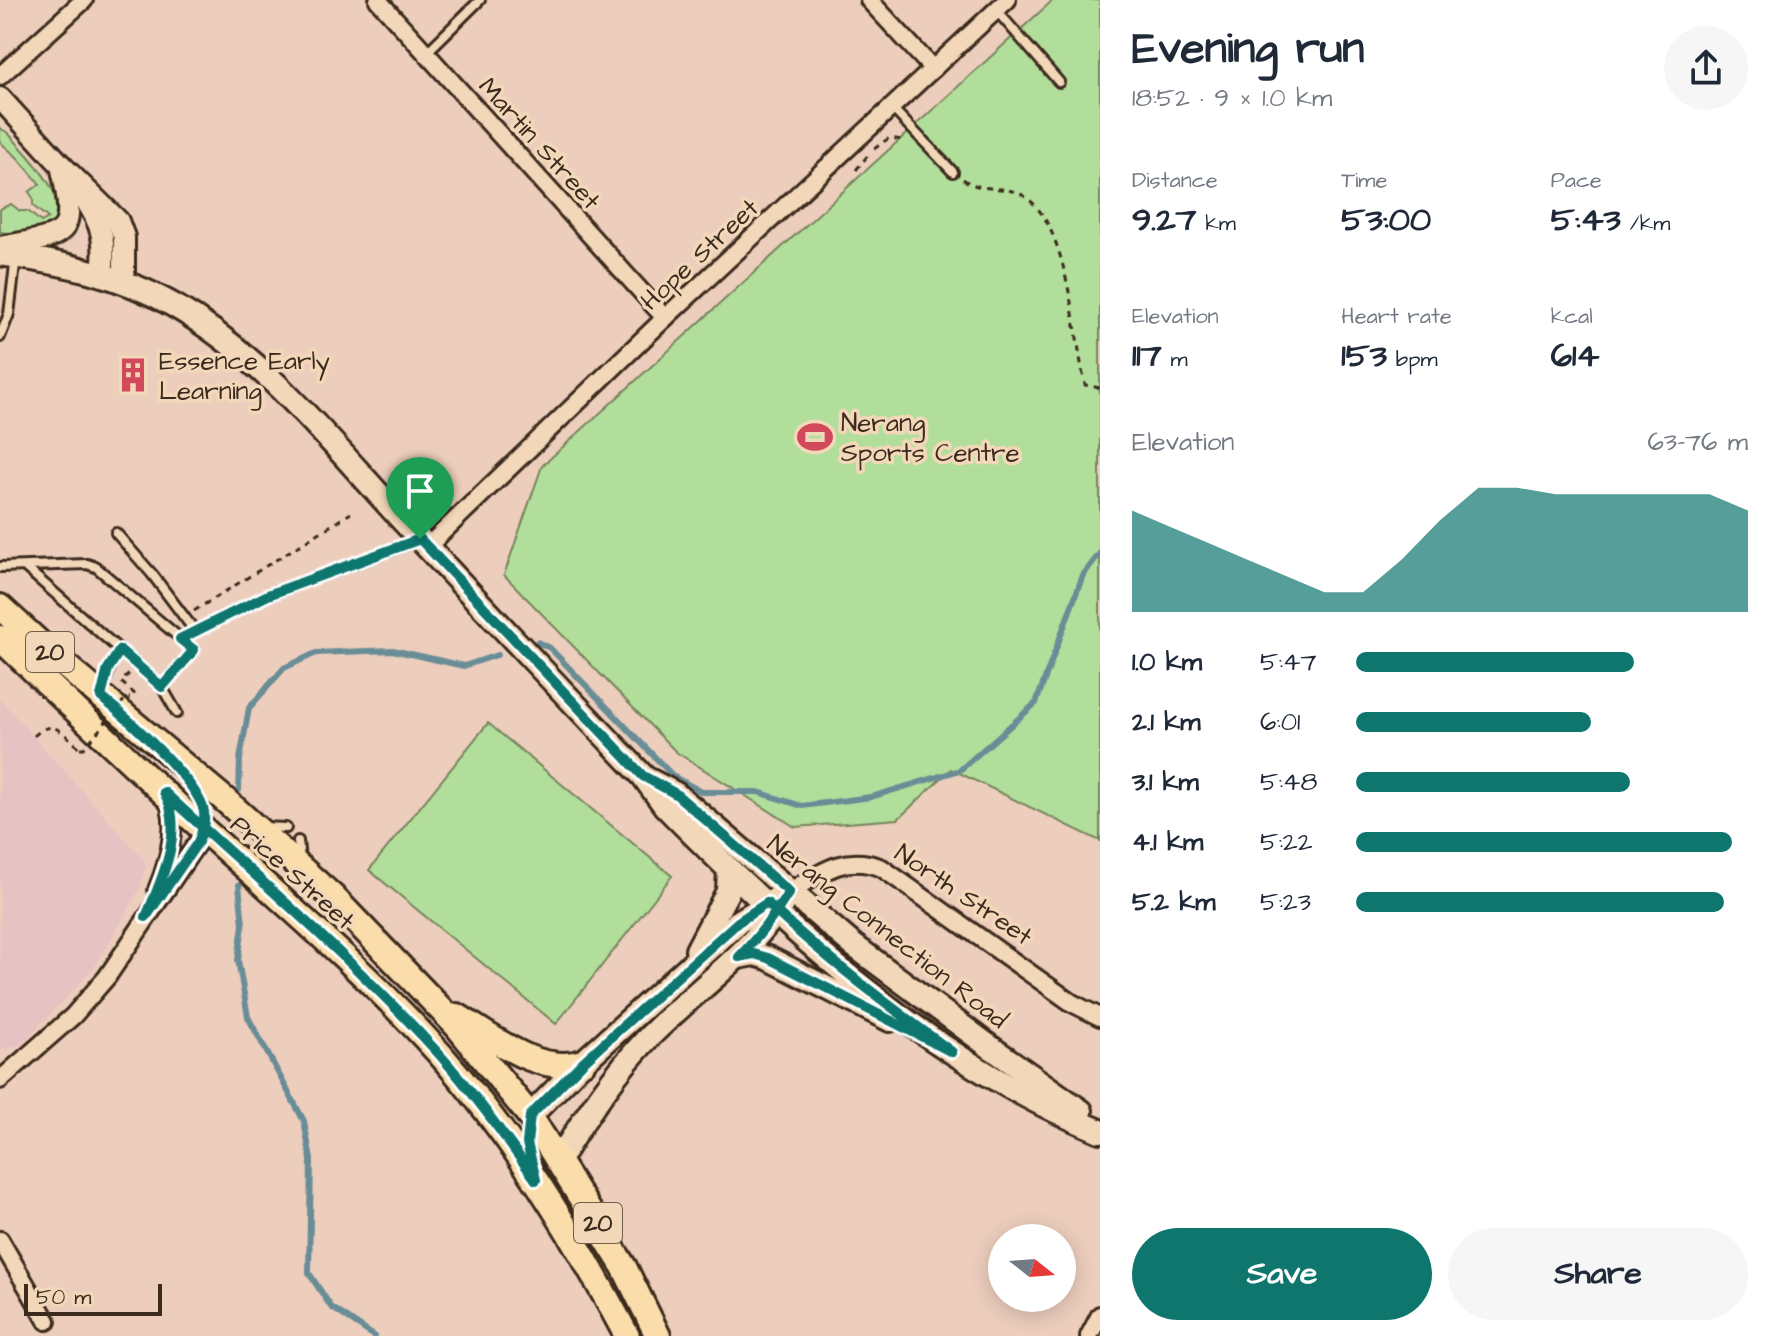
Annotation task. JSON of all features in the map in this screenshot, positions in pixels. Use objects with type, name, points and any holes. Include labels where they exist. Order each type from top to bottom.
[{"type":"main road","name":"Nerang Connection Road","points":[[8,250],[124,282],[193,317],[218,334],[261,370],[643,776],[665,806],[772,908],[850,977],[952,1052],[1044,1105],[1100,1129]]},
{"type":"main road","name":"Price Street","points":[[0,607],[334,898],[437,1005]]},
{"type":"main road","name":"Price Street","points":[[0,638],[203,828],[321,933],[440,1055],[536,1180]]},
{"type":"main road","points":[[146,733],[200,800],[204,810],[203,828]]},
{"type":"main road","name":"Nerang Connection Road","points":[[643,776],[676,794],[789,892],[897,979],[1083,1112],[1100,1129]]},
{"type":"main road","points":[[683,971],[723,904],[728,891],[729,869]]},
{"type":"main road","points":[[559,1160],[579,1126],[619,1071],[647,1039],[739,957],[772,908],[789,892]]},
{"type":"main road","points":[[536,1180],[527,1143],[530,1116],[583,1062],[738,922],[772,908]]},
{"type":"main road","points":[[739,957],[754,954],[768,958],[952,1052]]},
{"type":"main road","points":[[437,1005],[533,1060],[567,1067],[583,1062]]},
{"type":"main road","name":"20","points":[[437,1005],[530,1116],[624,1267],[658,1336]]},
{"type":"main road","name":"20","points":[[536,1180],[576,1242],[627,1336]]},
{"type":"street","points":[[0,76],[84,0]]},
{"type":"street","points":[[869,0],[933,69]]},
{"type":"street","name":"Martin Street","points":[[381,1],[665,318]]},
{"type":"street","name":"Hope Street","points":[[424,543],[1002,5]]},
{"type":"street","points":[[0,98],[61,165],[115,216],[124,237],[124,282]]},
{"type":"street","points":[[8,250],[50,239],[66,223],[70,209],[61,165]]},
{"type":"street","points":[[61,165],[101,228],[104,250],[102,275]]},
{"type":"street","points":[[146,917],[162,878],[172,827],[171,807],[164,792]]},
{"type":"street","points":[[0,1080],[73,1016],[107,977],[198,842],[203,828]]},
{"type":"street","name":"North Street","points":[[789,892],[846,863],[869,863],[882,868],[1072,1003],[1100,1017]]},
{"type":"street","points":[[0,1067],[14,1062],[46,1041]]},
{"type":"street","points":[[0,1240],[47,1321]]},
{"type":"street","points":[[1089,1336],[1100,1315]]},
{"type":"lane","points":[[426,53],[480,0]]},
{"type":"lane","points":[[1002,5],[1059,82]]},
{"type":"lane","points":[[892,108],[953,172]]},
{"type":"lane","points":[[0,337],[9,314],[8,250]]},
{"type":"lane","points":[[116,533],[194,630]]},
{"type":"lane","points":[[180,639],[268,595],[424,543]]},
{"type":"lane","points":[[0,567],[91,565],[194,650],[162,687]]},
{"type":"lane","points":[[26,568],[162,687],[177,713]]},
{"type":"lane","points":[[101,697],[108,669],[120,650]]},
{"type":"lane","points":[[254,826],[286,828]]},
{"type":"lane","points":[[298,841],[302,869]]},
{"type":"path","points":[[856,170],[889,138],[908,143]]},
{"type":"path","points":[[953,172],[970,185],[1017,192],[1041,209],[1062,256],[1085,385],[1100,388]]},
{"type":"path","points":[[185,617],[351,513]]},
{"type":"path","points":[[123,684],[141,700]]},
{"type":"path","points":[[34,736],[48,726],[83,749],[126,698],[130,698]]},
{"type":"shaded area","points":[[0,699],[146,862],[141,887],[95,967],[21,1045],[0,1051]]},
{"type":"green space","name":"Nerang Sports Centre","points":[[1053,0],[1100,0],[1100,841],[951,769],[898,819],[795,827],[676,752],[504,575],[542,466]]},
{"type":"green space","points":[[0,128],[41,171],[51,187],[58,202],[58,216],[50,227],[28,235],[0,232],[0,209],[11,204],[20,211],[28,211],[41,222],[48,218],[33,206],[29,192],[40,184],[0,142]]},
{"type":"green space","points":[[488,723],[672,876],[556,1024],[369,870]]},
{"type":"waterway","points":[[537,642],[550,648],[674,777],[702,792],[758,792],[802,806],[871,797],[960,770],[1036,703],[1083,575],[1100,553]]},
{"type":"waterway","points":[[239,790],[240,759],[249,708],[284,668],[316,653],[393,650],[464,666],[497,655]]},
{"type":"waterway","points":[[239,885],[243,925],[238,960],[248,1017],[304,1121],[311,1160],[309,1273],[331,1307],[374,1336]]},
{"type":"place","name":"Essence Early Learning","points":[[133,375]]},
{"type":"place","name":"Nerang Sports Centre","points":[[815,437]]},
{"type":"route","points":[[420,539],[268,595],[194,630],[180,639],[194,650],[162,687],[120,650],[114,658],[101,697],[146,733],[195,793],[204,810],[203,828],[198,842],[146,917],[162,878],[172,827],[171,807],[164,792],[203,828],[321,933],[376,988],[440,1055],[536,1180],[527,1143],[530,1116],[583,1062],[738,922],[767,903],[776,912],[829,960],[850,977],[952,1052],[768,958],[754,954],[739,957],[769,923],[776,912],[789,892],[676,794],[643,776],[420,539]]}]
